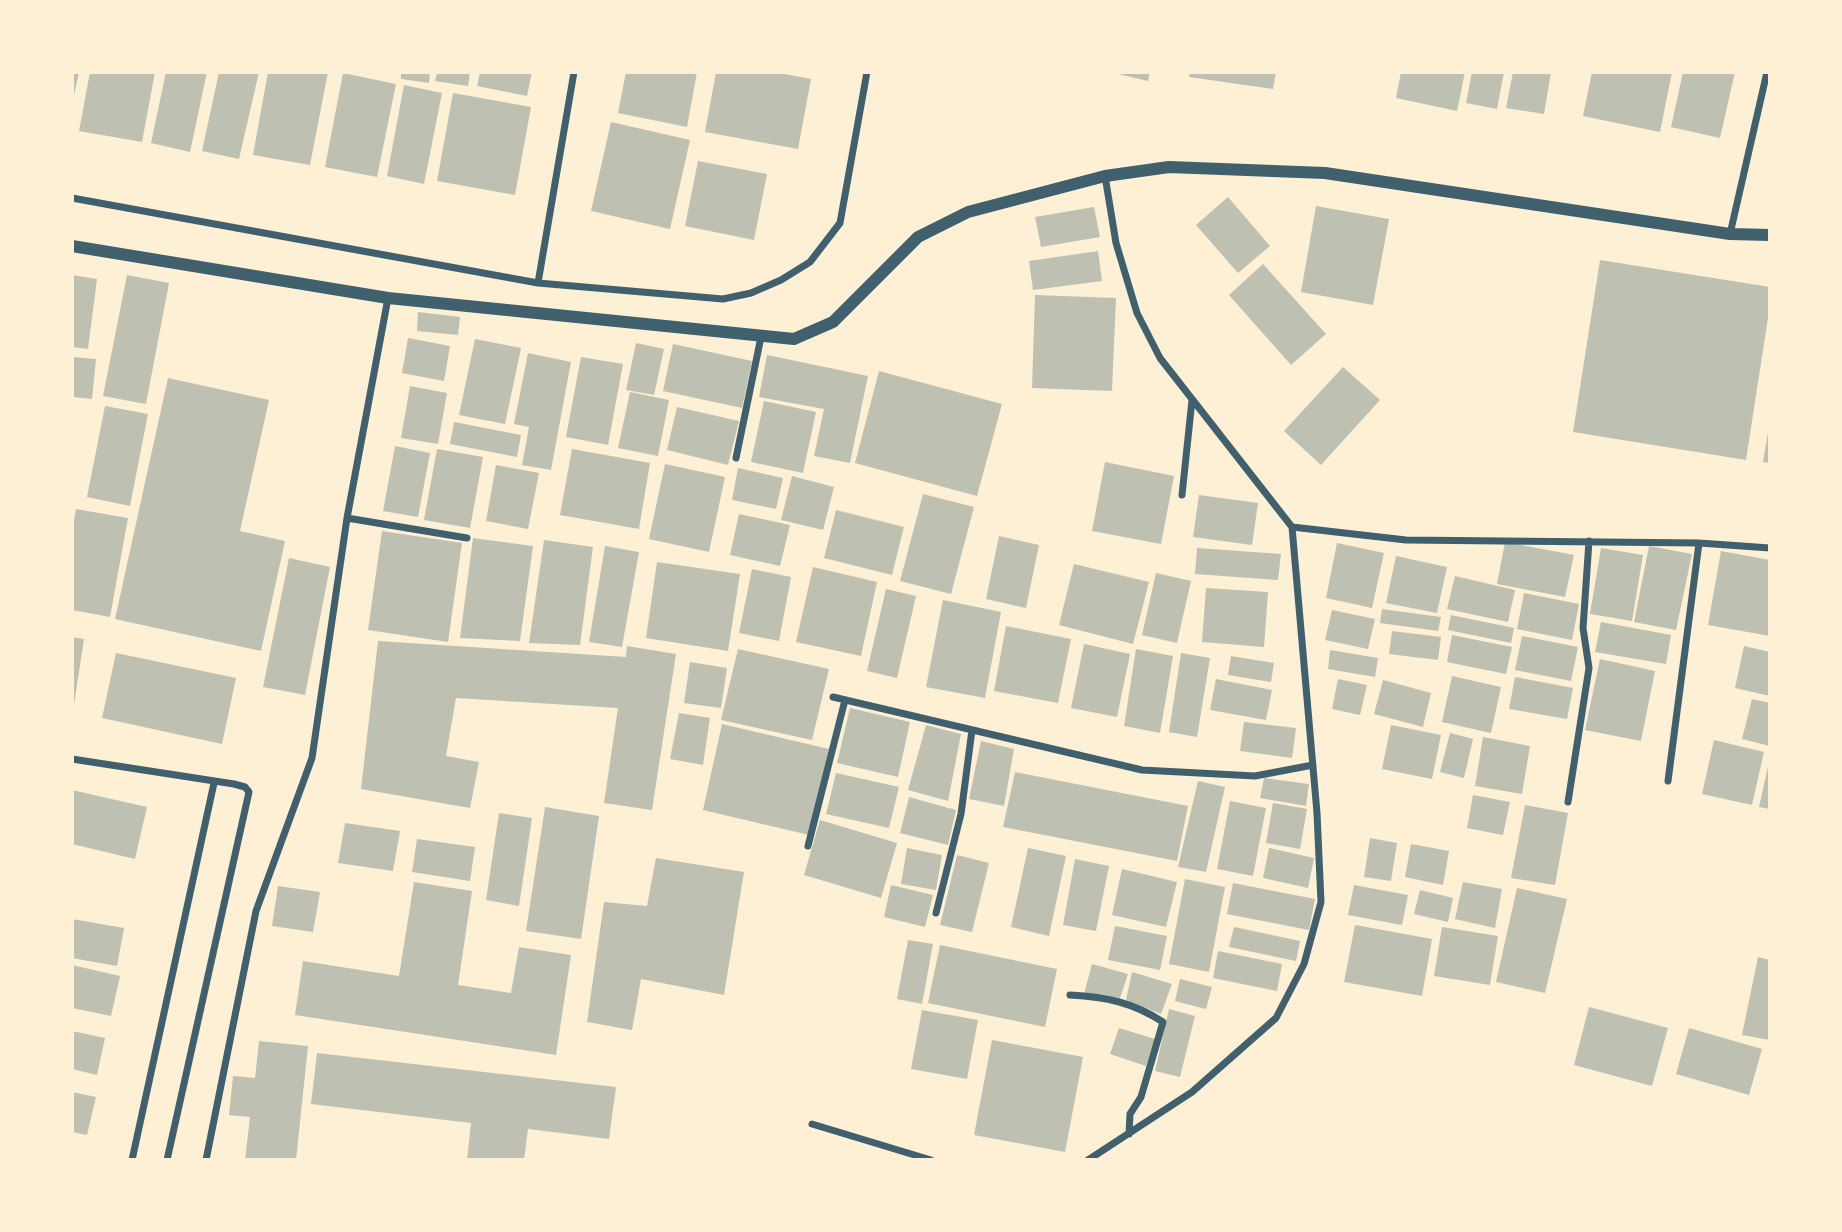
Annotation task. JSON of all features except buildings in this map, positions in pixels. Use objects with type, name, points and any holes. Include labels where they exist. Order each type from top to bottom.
[{"type":"street","points":[[538,283],[573,72]]},
{"type":"street","points":[[72,198],[538,283],[723,299],[751,293],[810,262],[840,223],[867,72]]},
{"type":"street","points":[[1730,234],[1767,72]]},
{"type":"street","points":[[72,246],[388,298],[794,340],[833,322],[918,237],[968,212],[1105,176],[1169,167],[1325,173],[1730,234],[1770,235]]},
{"type":"street","points":[[1088,1160],[1192,1092],[1276,1018],[1304,964],[1321,902],[1313,765],[1292,527],[1160,358],[1138,313],[1116,243],[1105,176]]},
{"type":"street","points":[[206,1160],[256,911],[312,758],[348,518],[388,298]]},
{"type":"street","points":[[736,458],[761,337]]},
{"type":"street","points":[[1182,495],[1192,399]]},
{"type":"street","points":[[348,518],[467,538]]},
{"type":"street","points":[[1292,527],[1405,540],[1699,543],[1770,548]]},
{"type":"street","points":[[1568,802],[1589,668],[1583,628],[1589,541]]},
{"type":"street","points":[[1668,781],[1699,543]]},
{"type":"street","points":[[833,697],[1142,770],[1255,776],[1313,765]]},
{"type":"street","points":[[808,846],[845,700]]},
{"type":"street","points":[[936,913],[961,814],[972,730]]},
{"type":"street","points":[[72,759],[245,787],[249,792],[167,1160]]},
{"type":"street","points":[[132,1160],[214,783]]},
{"type":"street","points":[[1070,995],[1097,997],[1140,1007],[1163,1022],[1141,1097],[1130,1114],[1129,1134]]},
{"type":"street","points":[[812,1124],[931,1160]]}]
